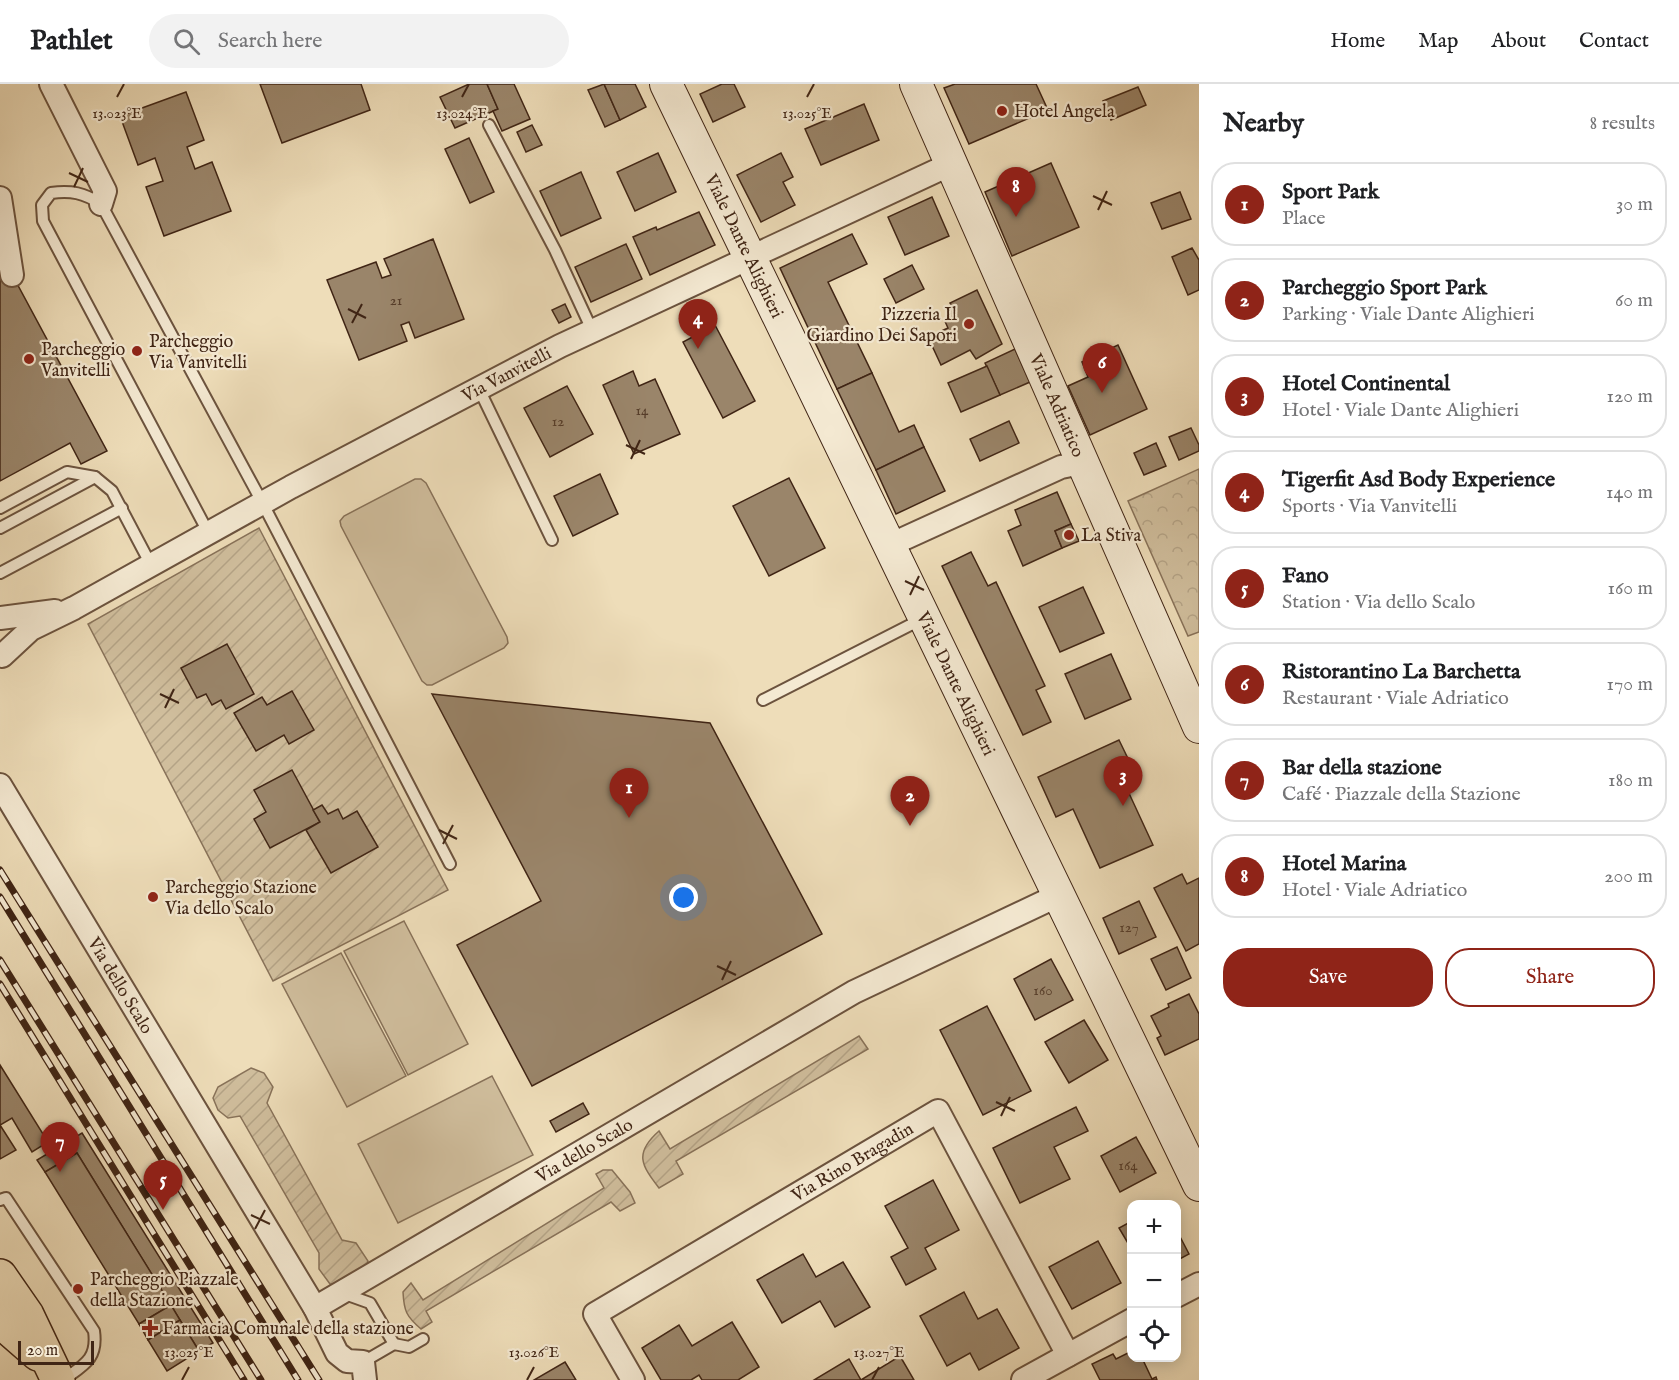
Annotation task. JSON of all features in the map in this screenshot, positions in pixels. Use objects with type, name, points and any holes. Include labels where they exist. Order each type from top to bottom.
[{"type":"main road","points":[[0,1276],[27,1315],[56,1374]]},
{"type":"main road","points":[[0,1321],[56,1374]]},
{"type":"street","points":[[51,84],[105,191],[101,204]]},
{"type":"street","name":"Viale Dante Alighieri","points":[[666,84],[1059,895],[1196,1171]]},
{"type":"street","name":"Viale Adriatico","points":[[916,84],[1199,727]]},
{"type":"street","name":"Via Vanvitelli","points":[[1,651],[31,629],[74,608],[262,502],[592,330],[951,164]]},
{"type":"street","points":[[0,198],[12,275]]},
{"type":"street","points":[[890,545],[1061,467],[1081,463]]},
{"type":"street","name":"Via Vanvitelli","points":[[0,618],[74,608]]},
{"type":"street","name":"Via dello Scalo","points":[[0,785],[315,1308],[337,1353],[364,1371]]},
{"type":"street","name":"Via dello Scalo","points":[[315,1308],[854,992],[1059,895]]},
{"type":"street","name":"Via Rino Bragadin","points":[[633,1380],[595,1314],[938,1112],[1068,1355]]},
{"type":"street","points":[[1181,1293],[1199,1284]]},
{"type":"street","points":[[1023,1380],[1127,1322]]},
{"type":"lane","points":[[489,125],[555,250],[592,330]]},
{"type":"lane","points":[[208,532],[43,221],[42,205],[51,193],[66,190],[90,196],[101,204],[262,502],[450,864]]},
{"type":"lane","points":[[479,389],[552,540]]},
{"type":"lane","points":[[0,508],[68,472],[95,477],[112,491],[151,565]]},
{"type":"lane","points":[[0,528],[95,477]]},
{"type":"lane","points":[[0,573],[122,508]]},
{"type":"lane","points":[[763,700],[925,618]]},
{"type":"lane","points":[[3,1199],[94,1331],[95,1349],[89,1360],[56,1374]]},
{"type":"lane","points":[[342,1293],[370,1303],[394,1344],[409,1347],[423,1339]]},
{"type":"lane","points":[[364,1371],[394,1344]]},
{"type":"green space","points":[[1199,469],[1199,632],[1188,636],[1128,501]]},
{"type":"green space","points":[[415,479],[421,479],[426,483],[507,637],[508,643],[504,648],[432,685],[427,685],[422,681],[340,521],[344,516]]},
{"type":"green space","points":[[259,528],[448,890],[273,981],[88,624]]},
{"type":"green space","points":[[404,921],[468,1044],[408,1075],[344,951]]},
{"type":"green space","points":[[341,953],[406,1076],[347,1107],[282,984]]},
{"type":"green space","points":[[859,1036],[868,1049],[676,1161],[683,1174],[659,1188],[653,1180],[644,1166],[643,1153],[659,1131],[670,1149]]},
{"type":"green space","points":[[251,1068],[264,1073],[273,1087],[267,1103],[342,1240],[356,1243],[368,1261],[364,1273],[345,1286],[330,1284],[319,1269],[319,1253],[240,1116],[228,1118],[218,1110],[213,1098],[218,1087]]},
{"type":"green space","points":[[492,1076],[533,1155],[398,1223],[358,1144]]},
{"type":"green space","points":[[603,1170],[612,1170],[630,1192],[635,1203],[620,1211],[611,1202],[426,1311],[432,1322],[421,1329],[409,1317],[405,1309],[403,1292],[411,1283],[423,1300],[604,1188],[596,1174]]},
{"type":"building","points":[[260,84],[361,84],[370,110],[282,143]]},
{"type":"building","points":[[469,84],[487,84],[498,109],[455,128],[440,97]]},
{"type":"building","points":[[487,84],[514,84],[530,119],[502,131],[493,111],[498,109]]},
{"type":"building","points":[[604,84],[620,120],[605,127],[588,90]]},
{"type":"building","points":[[604,84],[635,84],[646,107],[620,120]]},
{"type":"building","points":[[722,84],[734,84],[745,107],[713,122],[700,94]]},
{"type":"building","points":[[955,84],[1036,84],[1048,110],[969,144],[944,88]]},
{"type":"building","points":[[1138,87],[1146,105],[1111,120],[1103,101]]},
{"type":"building","points":[[186,92],[204,140],[187,147],[195,169],[212,162],[231,211],[164,236],[146,187],[163,181],[155,158],[138,165],[120,116]]},
{"type":"building","points":[[864,104],[879,140],[821,165],[805,129]]},
{"type":"building","points":[[532,125],[542,145],[526,152],[517,132]]},
{"type":"building","points":[[469,138],[494,192],[470,203],[445,149]]},
{"type":"building","points":[[658,153],[676,192],[635,211],[617,172]]},
{"type":"building","points":[[781,153],[793,177],[783,182],[795,205],[761,222],[737,175]]},
{"type":"building","points":[[1051,163],[1079,227],[1012,256],[985,192]]},
{"type":"building","points":[[581,172],[601,218],[561,236],[540,191]]},
{"type":"building","points":[[1180,192],[1191,219],[1162,229],[1151,203]]},
{"type":"building","points":[[932,197],[949,236],[905,255],[888,217]]},
{"type":"building","points":[[699,212],[715,245],[650,275],[633,237],[656,227],[657,230]]},
{"type":"building","points":[[852,234],[867,264],[828,282],[872,373],[837,389],[780,268]]},
{"type":"building","points":[[433,239],[464,319],[415,338],[409,322],[401,325],[407,341],[359,360],[327,280],[376,262],[382,278],[391,275],[384,259]]},
{"type":"building","points":[[626,244],[642,279],[591,302],[575,267]]},
{"type":"building","points":[[1192,248],[1199,260],[1199,290],[1188,295],[1172,257]]},
{"type":"building","name":"Parcheggio Vanvitelli","points":[[0,252],[107,451],[81,464],[70,443],[0,481]]},
{"type":"building","points":[[912,265],[924,289],[896,303],[884,279]]},
{"type":"building","name":"Pizzeria Il Giardino Dei Sapori","points":[[977,290],[1002,344],[976,359],[970,350],[941,365],[928,337],[948,328],[944,319],[950,316],[947,308],[952,306],[950,303]]},
{"type":"building","points":[[565,304],[571,317],[559,323],[552,310]]},
{"type":"building","points":[[715,325],[755,401],[723,418],[683,342]]},
{"type":"building","points":[[1118,345],[1147,409],[1090,435],[1068,386],[1088,377],[1082,362]]},
{"type":"building","points":[[1015,349],[1030,382],[1000,395],[985,363]]},
{"type":"building","points":[[987,366],[1000,395],[961,412],[948,383]]},
{"type":"building","points":[[633,371],[639,386],[655,379],[680,434],[634,454],[603,385]]},
{"type":"building","points":[[872,373],[899,432],[914,425],[924,447],[876,470],[837,389]]},
{"type":"building","points":[[567,386],[593,434],[550,457],[524,408]]},
{"type":"building","points":[[1009,421],[1019,443],[980,461],[970,439]]},
{"type":"building","points":[[1191,428],[1199,445],[1199,451],[1179,460],[1169,437]]},
{"type":"building","points":[[1156,443],[1166,466],[1144,475],[1134,453]]},
{"type":"building","points":[[924,447],[945,491],[896,514],[876,470]]},
{"type":"building","points":[[600,474],[618,514],[573,536],[554,496]]},
{"type":"building","points":[[789,478],[825,548],[769,576],[733,506]]},
{"type":"building","points":[[1057,492],[1071,524],[1055,531],[1062,548],[1023,566],[1008,531],[1021,525],[1015,510]]},
{"type":"building","points":[[1071,524],[1079,541],[1062,548],[1055,531]]},
{"type":"building","points":[[971,552],[988,586],[996,582],[1045,686],[1036,690],[1051,722],[1023,735],[942,566]]},
{"type":"building","points":[[1083,587],[1104,633],[1060,652],[1039,607]]},
{"type":"building","points":[[227,644],[254,694],[226,709],[221,700],[212,705],[206,694],[197,698],[181,668]]},
{"type":"building","points":[[1111,654],[1131,699],[1085,719],[1065,674]]},
{"type":"building","points":[[292,691],[314,730],[289,744],[284,735],[256,751],[234,713],[262,697],[267,705]]},
{"type":"building","points":[[432,694],[710,723],[822,934],[532,1086],[457,945],[541,901]]},
{"type":"building","points":[[1119,740],[1134,771],[1121,776],[1153,845],[1100,868],[1073,809],[1056,817],[1038,777]]},
{"type":"building","points":[[292,770],[320,822],[270,848],[254,819],[266,812],[254,790]]},
{"type":"building","points":[[322,805],[328,814],[338,809],[343,819],[357,811],[378,847],[331,873],[306,830],[320,822],[313,810]]},
{"type":"building","points":[[1182,874],[1187,884],[1199,878],[1199,944],[1186,951],[1154,888]]},
{"type":"building","points":[[1139,901],[1156,937],[1119,954],[1103,918]]},
{"type":"building","points":[[1177,947],[1191,978],[1166,990],[1151,959]]},
{"type":"building","points":[[1051,959],[1073,1000],[1035,1020],[1014,979]]},
{"type":"building","points":[[1189,994],[1199,1014],[1199,1039],[1165,1055],[1157,1038],[1161,1036],[1151,1016],[1169,1007],[1168,1004]]},
{"type":"building","points":[[987,1006],[1031,1091],[983,1115],[940,1030]]},
{"type":"building","points":[[1084,1020],[1108,1060],[1069,1083],[1045,1042]]},
{"type":"building","points":[[0,1065],[48,1142],[32,1152],[12,1118],[0,1125]]},
{"type":"building","points":[[583,1103],[589,1114],[556,1132],[550,1121]]},
{"type":"building","points":[[1076,1107],[1088,1131],[1054,1147],[1070,1179],[1020,1203],[993,1148]]},
{"type":"building","points":[[0,1125],[16,1150],[0,1159]]},
{"type":"building","points":[[82,1133],[213,1343],[199,1351],[77,1153],[45,1172],[37,1160]]},
{"type":"building","points":[[1136,1137],[1156,1173],[1120,1192],[1101,1156]]},
{"type":"building","points":[[77,1153],[171,1305],[139,1324],[45,1172]]},
{"type":"building","points":[[933,1180],[959,1230],[925,1248],[936,1269],[906,1285],[891,1257],[908,1248],[885,1206]]},
{"type":"building","points":[[1127,1224],[1127,1242],[1119,1228]]},
{"type":"building","points":[[1181,1239],[1189,1254],[1181,1258]]},
{"type":"building","points":[[1098,1241],[1121,1283],[1072,1309],[1049,1267]]},
{"type":"building","points":[[803,1254],[816,1277],[843,1262],[870,1307],[835,1327],[820,1301],[782,1323],[757,1280]]},
{"type":"building","points":[[964,1292],[978,1319],[997,1309],[1019,1348],[979,1370],[970,1353],[947,1366],[920,1316]]},
{"type":"building","points":[[171,1305],[180,1320],[148,1340],[139,1324]]},
{"type":"building","points":[[180,1320],[199,1351],[167,1371],[148,1340]]},
{"type":"building","points":[[732,1322],[759,1367],[738,1380],[702,1380],[699,1375],[691,1380],[661,1380],[642,1348],[679,1325],[692,1346]]},
{"type":"building","points":[[1113,1354],[1116,1359],[1127,1354],[1127,1362],[1144,1362],[1152,1379],[1156,1377],[1157,1380],[1100,1380],[1092,1364]]},
{"type":"building","points":[[900,1356],[914,1380],[861,1380]]},
{"type":"building","points":[[849,1359],[861,1380],[814,1380]]},
{"type":"building","points":[[565,1362],[576,1380],[534,1380]]},
{"type":"railway","points":[[0,870],[319,1380]]},
{"type":"railway","points":[[0,897],[298,1380]]},
{"type":"railway","points":[[0,960],[261,1380]]},
{"type":"railway","points":[[0,984],[244,1380]]},
{"type":"place","name":"Hotel Angela","points":[[1002,111]]},
{"type":"place","name":"Hotel Marina","points":[[1016,217]]},
{"type":"place","name":"Pizzeria Il Giardino Dei Sapori","points":[[969,324]]},
{"type":"place","name":"Tigerfit Asd Body Experience","points":[[698,349]]},
{"type":"place","name":"Parcheggio Via Vanvitelli","points":[[137,351]]},
{"type":"place","name":"Parcheggio Vanvitelli","points":[[29,359]]},
{"type":"place","name":"Ristorantino La Barchetta","points":[[1102,393]]},
{"type":"place","name":"La Stiva","points":[[1069,535]]},
{"type":"place","name":"Hotel Continental","points":[[1123,806]]},
{"type":"place","name":"Sport Park","points":[[629,818]]},
{"type":"place","name":"Parcheggio Sport Park","points":[[910,826]]},
{"type":"place","name":"Parcheggio Stazione Via dello Scalo","points":[[153,897]]},
{"type":"place","name":"Bar della stazione","points":[[60,1172]]},
{"type":"place","name":"Fano","points":[[163,1210]]},
{"type":"place","name":"Parcheggio Piazzale della Stazione","points":[[78,1289]]},
{"type":"place","name":"Farmacia Comunale della stazione","points":[[150,1328]]}]
